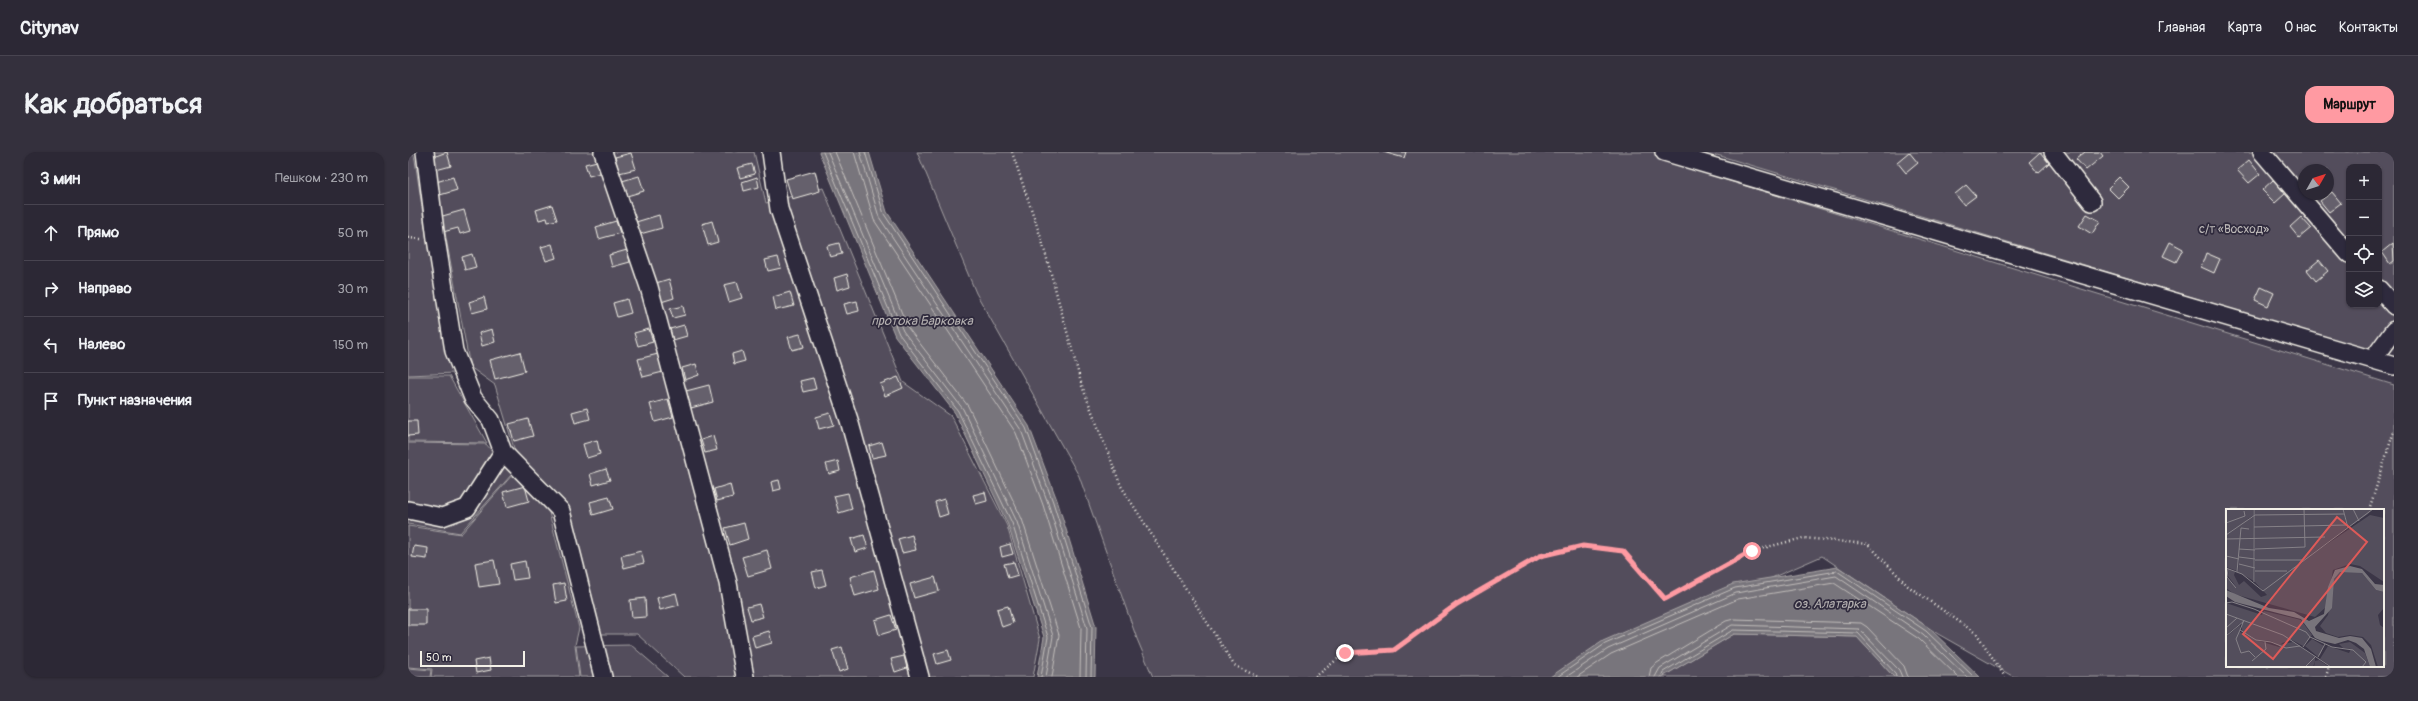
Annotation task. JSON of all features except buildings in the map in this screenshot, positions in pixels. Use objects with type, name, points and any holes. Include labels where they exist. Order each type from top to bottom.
[{"type":"street","points":[[425,152],[436,239],[454,351],[473,398],[491,420],[503,452],[561,511],[603,677]]},
{"type":"street","points":[[603,152],[649,287],[728,583],[745,677]]},
{"type":"street","points":[[771,152],[779,209],[849,420],[920,677]]},
{"type":"street","points":[[1664,152],[2394,366]]},
{"type":"street","points":[[2053,152],[2092,202]]},
{"type":"street","points":[[2262,152],[2346,250]]},
{"type":"street","points":[[2382,292],[2394,306]]},
{"type":"street","points":[[2373,359],[2394,330]]},
{"type":"street","points":[[408,510],[442,517],[467,508],[503,452]]},
{"type":"path","points":[[1012,152],[1042,241],[1082,386],[1121,486],[1234,665],[1258,677]]},
{"type":"path","points":[[2369,509],[2394,431]]},
{"type":"path","points":[[1315,677],[1345,653],[1394,650],[1457,604],[1540,556],[1583,546],[1623,551],[1665,599],[1752,551],[1803,538],[1868,544],[1908,586],[1977,634],[2005,677]]},
{"type":"path","points":[[2326,677],[2329,667]]},
{"type":"green space","points":[[408,152],[413,152],[415,160],[428,248],[455,299],[459,329],[455,373],[408,375]]},
{"type":"green space","points":[[430,152],[754,152],[766,203],[823,188],[903,382],[951,416],[1007,526],[1040,639],[1033,677],[684,677],[637,634],[596,634],[564,508],[516,455],[495,385],[470,367]]},
{"type":"green space","name":"с/т «Восход»","points":[[917,152],[2394,152],[2394,323],[2372,351],[1717,155],[1691,169],[2394,385],[2394,677],[2014,677],[1938,634],[1822,556],[1682,617],[1571,677],[1153,677],[1137,639],[1079,476],[976,293]]},
{"type":"green space","points":[[408,376],[449,376],[487,443],[408,442]]},
{"type":"green space","points":[[408,443],[486,444],[512,474],[460,533],[408,524]]},
{"type":"green space","points":[[513,474],[546,501],[579,628],[575,645],[579,677],[431,677],[432,669],[408,667],[408,526],[461,534]]},
{"type":"green space","points":[[1734,634],[1857,637],[1894,677],[1662,677]]},
{"type":"green space","points":[[631,645],[668,677],[580,677],[576,646]]},
{"type":"green space","points":[[408,668],[431,670],[430,677],[408,677]]},
{"type":"water","name":"протока Барковка","points":[[819,152],[869,152],[887,212],[1029,426],[1057,500],[1096,627],[1095,677],[1037,677],[1044,637],[1008,525],[955,413],[895,336]]},
{"type":"water","name":"оз. Алатарка","points":[[1838,567],[1929,628],[1980,677],[1894,677],[1857,637],[1734,634],[1662,677],[1550,677],[1603,641],[1733,584]]},
{"type":"route","points":[[1345,653],[1394,650],[1457,604],[1540,556],[1583,546],[1623,551],[1665,599],[1752,551]]}]
